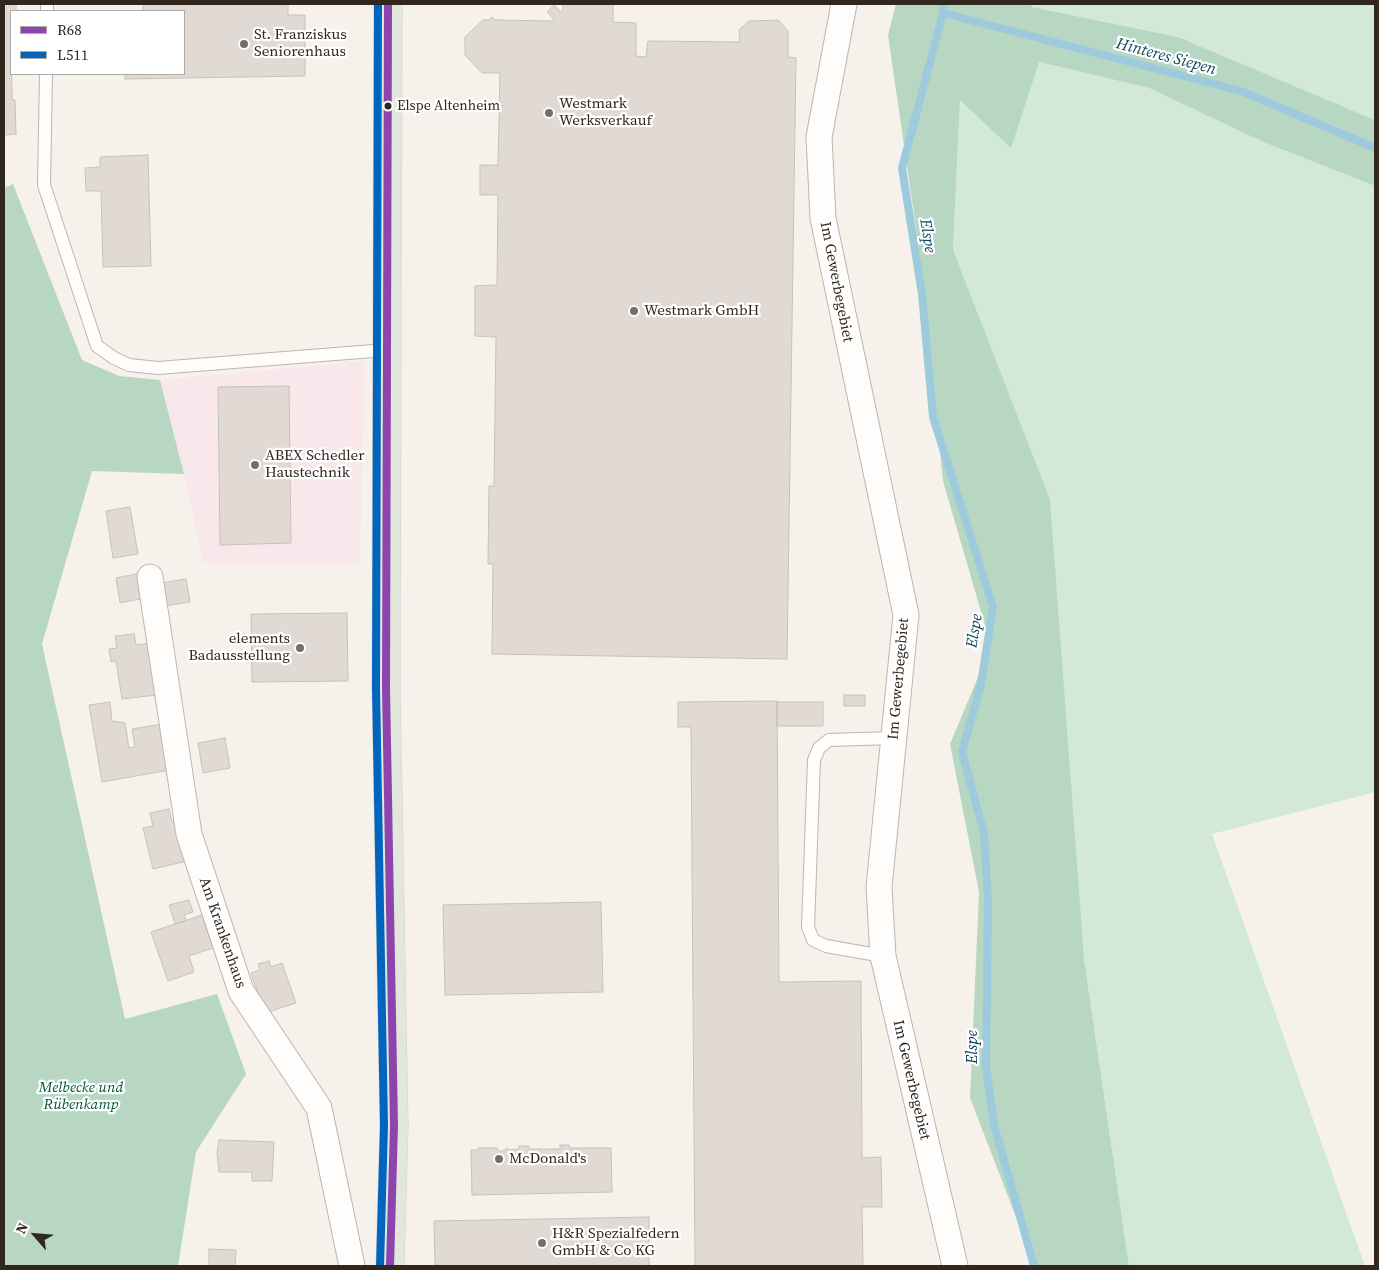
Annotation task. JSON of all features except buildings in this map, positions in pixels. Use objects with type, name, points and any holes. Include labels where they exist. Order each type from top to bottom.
[{"type":"main road","points":[[388,4],[386,688],[394,1126],[390,1266]]},
{"type":"street","name":"Im Gewerbegebiet","points":[[844,4],[819,137],[823,218],[906,615],[879,887],[883,956],[955,1266]]},
{"type":"street","name":"Am Krankenhaus","points":[[150,577],[189,834],[241,991],[319,1108],[352,1266]]},
{"type":"lane","points":[[46,75],[44,185],[97,346],[114,358],[129,365],[158,368],[386,350]]},
{"type":"lane","points":[[883,956],[826,946],[813,940],[808,927],[814,760],[819,748],[829,740],[893,738]]},
{"type":"shaded area","points":[[365,361],[360,563],[203,563],[184,474],[160,380]]},
{"type":"green space","points":[[896,4],[1031,4],[1032,7],[1178,37],[1375,120],[1375,186],[1263,142],[1149,88],[1039,62],[1011,148],[960,100],[953,250],[1050,500],[1084,959],[1129,1266],[1035,1266],[970,1098],[979,892],[950,744],[991,646],[943,481],[920,256],[888,35]]},
{"type":"green space","points":[[1031,4],[1375,4],[1375,120],[1178,37],[1032,7]]},
{"type":"green space","points":[[1039,62],[1149,88],[1263,142],[1375,186],[1375,792],[1212,834],[1365,1266],[1129,1266],[1084,959],[953,250],[960,99]]},
{"type":"green space","name":"Melbecke und Rübenkamp","points":[[13,184],[82,360],[119,376],[160,380],[184,474],[92,471],[42,644],[125,1019],[217,994],[246,1074],[196,1152],[178,1266],[4,1266],[4,188]]},
{"type":"waterway","name":"Elspe","points":[[943,4],[943,13],[902,168],[922,294],[933,417],[993,607],[981,684],[962,752],[984,833],[988,902],[986,1067],[994,1125],[1034,1266]]},
{"type":"waterway","name":"Hinteres Siepen","points":[[943,13],[1241,91],[1375,148]]},
{"type":"transit line","name":"L511","points":[[378,4],[376,688],[384,1126],[380,1266]]},
{"type":"transit line","name":"R68","points":[[388,4],[386,688],[394,1126],[390,1266]]},
{"type":"place","name":"St. Franziskus Seniorenhaus","points":[[244,44]]},
{"type":"place","name":"Elspe Altenheim","points":[[388,106]]},
{"type":"place","name":"Westmark Werksverkauf","points":[[549,113]]},
{"type":"place","name":"Westmark GmbH","points":[[634,311]]},
{"type":"place","name":"ABEX Schedler Haustechnik","points":[[255,465]]},
{"type":"place","name":"elements Badausstellung","points":[[300,648]]},
{"type":"place","name":"McDonald's","points":[[499,1159]]},
{"type":"place","name":"H&R Spezialfedern GmbH & Co KG","points":[[542,1243]]}]
